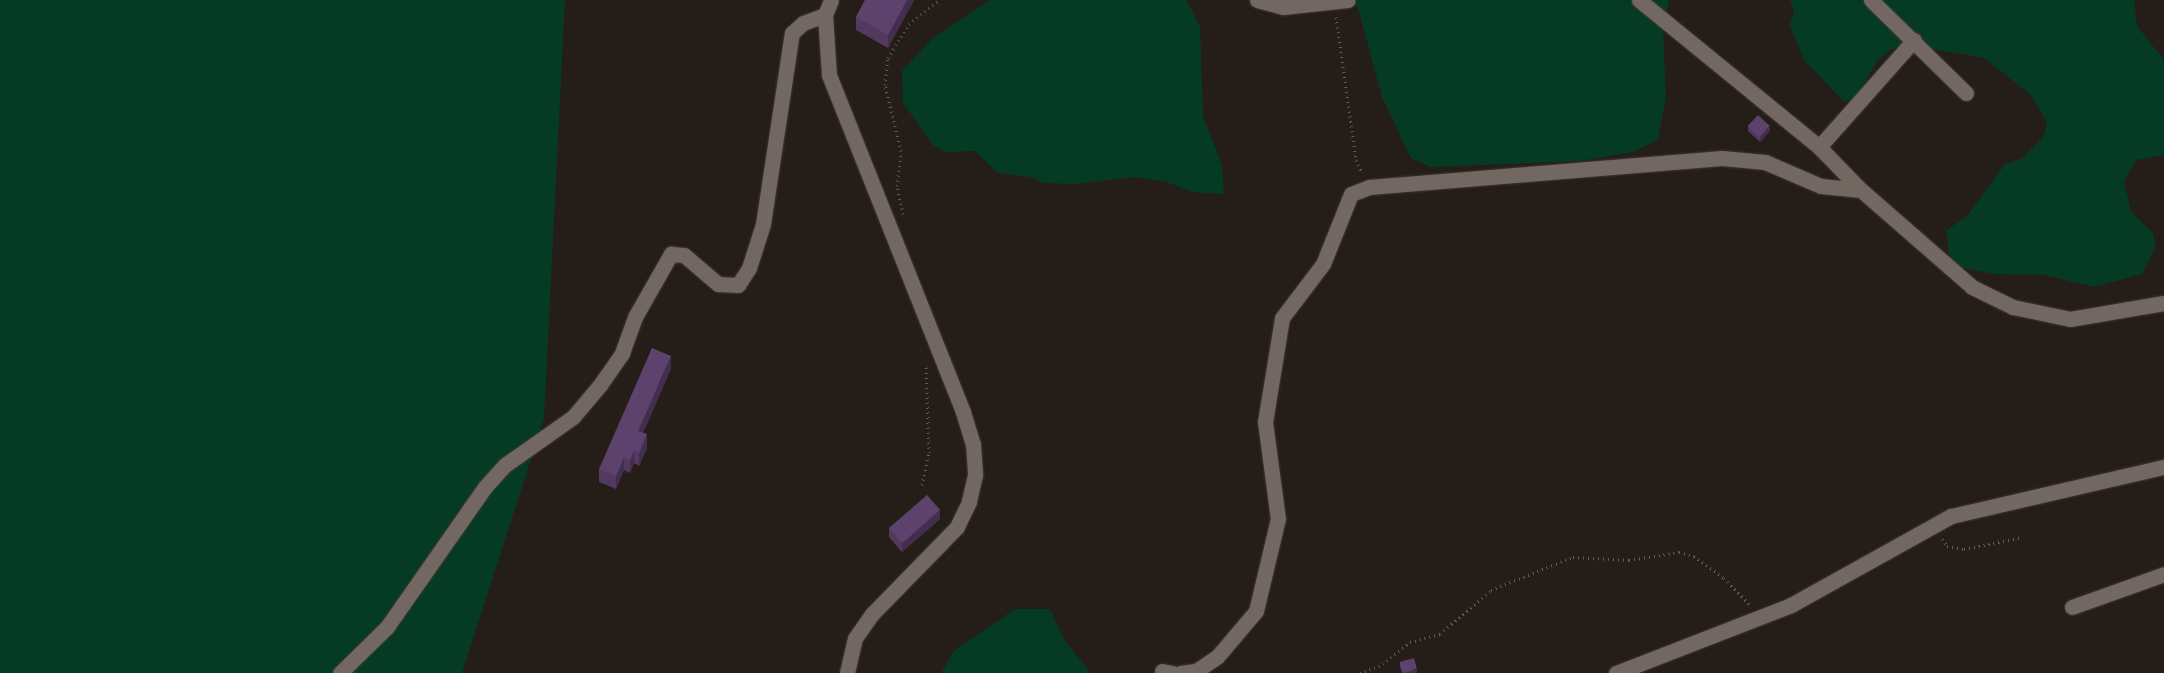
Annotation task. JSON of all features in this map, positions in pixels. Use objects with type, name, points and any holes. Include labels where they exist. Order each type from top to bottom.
[{"type":"street","points":[[831,0],[825,15],[828,75],[964,412],[973,444],[975,475],[957,527],[872,614],[855,638],[847,673]]},
{"type":"street","points":[[1257,0],[1283,7],[1342,1]]},
{"type":"street","points":[[1639,0],[1819,147],[1861,190],[1972,287],[2013,307],[2082,319],[2164,303]]},
{"type":"street","points":[[1871,0],[1966,93]]},
{"type":"street","points":[[340,673],[387,627],[485,487],[505,465],[573,417],[600,385],[622,353],[635,318],[671,254],[684,255],[718,284],[738,284],[749,268],[763,224],[792,33],[803,23],[825,15]]},
{"type":"street","points":[[1819,147],[1914,40]]},
{"type":"street","points":[[1180,673],[1197,672],[1217,657],[1256,611],[1277,538],[1277,494],[1265,422],[1282,318],[1323,264],[1351,194],[1368,187],[1722,158],[1765,162],[1820,186],[1861,190]]},
{"type":"street","points":[[1616,673],[1760,617],[1837,581],[1935,523],[2002,502],[2164,467]]},
{"type":"street","points":[[2072,607],[2164,574]]},
{"type":"path","points":[[896,240],[904,204],[897,186],[901,151],[886,85],[888,58],[909,24],[940,0]]},
{"type":"path","points":[[1342,1],[1356,160],[1368,187]]},
{"type":"path","points":[[922,485],[929,453],[926,361]]},
{"type":"path","points":[[1935,523],[1939,537],[1955,548],[2023,537]]},
{"type":"path","points":[[1360,673],[1383,664],[1410,642],[1440,634],[1491,590],[1582,555],[1621,560],[1679,552],[1694,556],[1724,578],[1760,617]]},
{"type":"green space","points":[[0,0],[565,0],[544,419],[462,673],[0,673]]},
{"type":"green space","points":[[990,0],[1186,0],[1200,26],[1203,116],[1222,165],[1224,194],[1192,192],[1164,181],[1134,177],[1075,184],[1043,183],[1031,177],[998,173],[975,151],[945,152],[933,145],[903,103],[902,71],[933,38]]},
{"type":"green space","points":[[1345,0],[1669,0],[1663,26],[1666,97],[1658,140],[1633,152],[1580,161],[1431,167],[1411,158],[1382,97],[1358,8]]},
{"type":"green space","points":[[1790,0],[2134,0],[2137,26],[2164,60],[2164,155],[2136,160],[2124,182],[2131,212],[2153,233],[2156,246],[2142,274],[2094,287],[2045,275],[1995,274],[1951,266],[1946,231],[1968,215],[2005,164],[2021,159],[2043,137],[2047,123],[2031,95],[1984,58],[1909,45],[1891,49],[1877,61],[1857,97],[1844,102],[1804,60],[1790,25],[1794,12]]},
{"type":"green space","points":[[1015,609],[1050,609],[1065,641],[1091,673],[941,673],[954,651]]},
{"type":"building","points":[[865,0],[907,0],[888,35],[856,17]]},
{"type":"building","points":[[1758,115],[1770,126],[1759,137],[1748,126]]},
{"type":"building","points":[[652,348],[671,356],[638,431],[647,434],[639,453],[634,450],[630,460],[624,457],[616,476],[599,469]]},
{"type":"building","points":[[927,495],[940,510],[902,543],[889,528]]},
{"type":"building","points":[[1414,658],[1417,669],[1402,673],[1400,662]]}]
